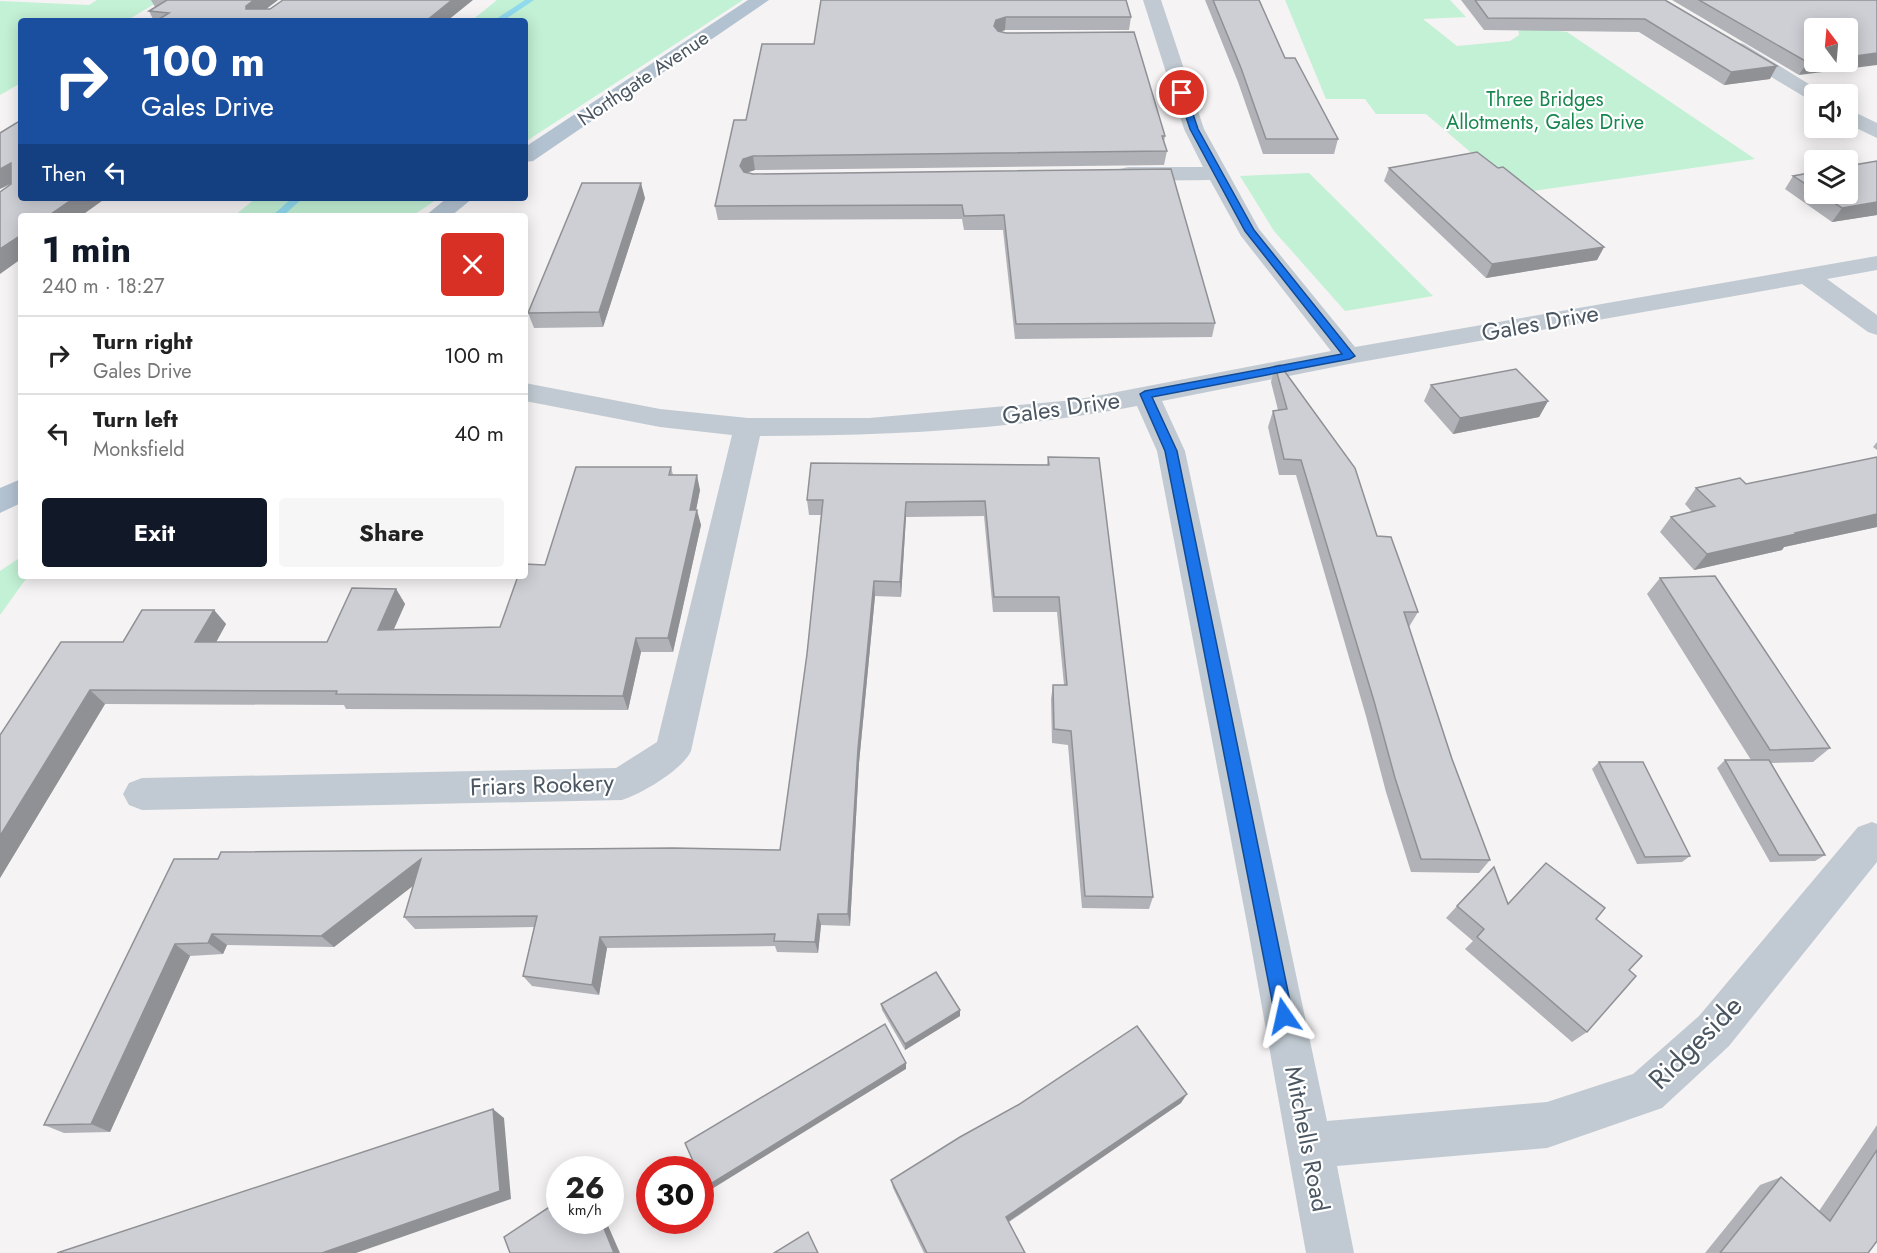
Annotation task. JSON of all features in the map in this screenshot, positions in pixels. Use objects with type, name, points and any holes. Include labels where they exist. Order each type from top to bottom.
[{"type":"main road","name":"Northgate Avenue","points":[[528,154],[760,0]]},
{"type":"main road","points":[[440,213],[458,201]]},
{"type":"main road","points":[[0,502],[18,491]]},
{"type":"street","points":[[1152,0],[1194,129],[1249,231],[1350,356]]},
{"type":"street","points":[[1141,37],[1164,37]]},
{"type":"street","points":[[1722,40],[1804,88]]},
{"type":"street","points":[[1112,174],[1218,173]]},
{"type":"street","name":"Gales Drive","points":[[528,393],[660,418],[748,427],[869,427],[1075,410],[1145,394],[1350,356],[1877,263]]},
{"type":"street","points":[[1807,276],[1877,327]]},
{"type":"street","name":"Mitchells Road","points":[[1145,394],[1171,451],[1330,1253]]},
{"type":"street","name":"Friars Rookery","points":[[142,794],[622,784],[673,751],[748,427]]},
{"type":"street","name":"Ridgeside","points":[[1308,1146],[1547,1125],[1646,1092],[1714,1031],[1872,839]]},
{"type":"green space","points":[[97,0],[161,0],[131,18],[18,18],[18,85],[0,95],[0,1],[89,5]]},
{"type":"green space","points":[[497,0],[743,0],[528,140],[528,18],[475,18]]},
{"type":"green space","name":"Three Bridges Allotments, Gales Drive","points":[[1285,0],[1450,0],[1466,17],[1423,19],[1457,46],[1510,41],[1519,35],[1518,26],[1567,32],[1755,159],[1518,193],[1426,114],[1376,114],[1365,99],[1326,99]]},
{"type":"green space","points":[[1309,173],[1433,296],[1345,311],[1274,231],[1240,176]]},
{"type":"green space","points":[[252,201],[434,201],[416,213],[238,213]]},
{"type":"green space","points":[[18,559],[18,579],[26,579],[0,615],[0,571]]},
{"type":"building","points":[[167,0],[254,0],[246,6],[246,9],[270,9],[283,0],[452,0],[430,18],[161,18],[169,13],[149,11]]},
{"type":"building","points":[[821,0],[1126,0],[1131,17],[1006,17],[996,20],[994,26],[998,31],[1006,33],[1134,32],[1165,136],[1162,136],[1167,151],[753,156],[743,159],[740,166],[744,172],[753,174],[1171,169],[1215,323],[1016,324],[1004,215],[964,216],[962,205],[715,206],[734,120],[746,120],[762,44],[814,44]]},
{"type":"building","points":[[1213,0],[1259,0],[1285,58],[1295,58],[1338,139],[1266,139],[1241,68]]},
{"type":"building","points":[[1475,0],[1665,0],[1777,66],[1731,72],[1645,19],[1488,18]]},
{"type":"building","points":[[1699,0],[1877,0],[1877,53],[1858,56],[1858,18],[1804,18],[1804,60]]},
{"type":"building","points":[[18,122],[18,201],[70,201],[52,213],[18,213],[18,237],[0,249],[0,192],[11,184],[11,163],[0,169],[0,133]]},
{"type":"building","points":[[1477,152],[1498,168],[1503,167],[1604,247],[1492,264],[1389,168]]},
{"type":"building","points":[[1877,161],[1877,202],[1842,208],[1836,204],[1858,204],[1858,164]]},
{"type":"building","points":[[1804,174],[1804,183],[1793,176]]},
{"type":"building","points":[[582,183],[641,183],[599,312],[528,313]]},
{"type":"building","points":[[1280,365],[1355,468],[1377,536],[1391,537],[1418,612],[1404,612],[1452,759],[1490,860],[1421,859],[1301,460],[1284,459],[1273,411],[1287,409],[1275,366]]},
{"type":"building","points":[[1516,369],[1548,401],[1460,418],[1431,385]]},
{"type":"building","points":[[1048,457],[1099,458],[1153,897],[1085,896],[1071,731],[1054,729],[1053,685],[1067,685],[1059,597],[994,597],[985,501],[906,502],[900,582],[874,581],[858,749],[848,914],[818,914],[815,942],[774,941],[775,934],[600,937],[592,985],[523,976],[537,916],[404,917],[421,859],[321,936],[212,934],[208,943],[175,944],[91,1124],[44,1125],[174,859],[218,859],[221,852],[673,848],[780,850],[807,654],[823,500],[807,500],[811,463],[1049,465]]},
{"type":"building","points":[[1877,457],[1877,514],[1707,554],[1671,517],[1715,506],[1696,488],[1740,478],[1746,484]]},
{"type":"building","points":[[576,467],[671,467],[669,475],[697,475],[690,510],[697,510],[668,638],[636,638],[623,696],[90,690],[0,836],[0,735],[61,642],[123,642],[142,610],[214,610],[195,642],[327,642],[352,588],[396,589],[378,630],[500,627],[517,579],[528,579],[528,564],[545,565]]},
{"type":"building","points":[[1715,576],[1830,748],[1770,750],[1660,578]]},
{"type":"building","points":[[1725,760],[1769,760],[1825,855],[1779,855]]},
{"type":"building","points":[[1599,762],[1643,762],[1690,856],[1645,857]]},
{"type":"building","points":[[1546,863],[1605,908],[1596,919],[1642,956],[1629,970],[1636,976],[1587,1032],[1477,937],[1484,929],[1457,906],[1494,867],[1508,904]]},
{"type":"building","points":[[936,972],[960,1010],[905,1044],[881,1004]]},
{"type":"building","points":[[885,1024],[906,1063],[714,1182],[714,1156],[691,1156],[685,1143]]},
{"type":"building","points":[[1137,1026],[1187,1094],[1006,1217],[1025,1253],[927,1253],[891,1180],[960,1137],[1018,1105]]},
{"type":"building","points":[[493,1109],[500,1191],[322,1253],[57,1253]]},
{"type":"building","points":[[1877,1150],[1877,1241],[1868,1253],[1720,1253],[1781,1177],[1830,1221]]},
{"type":"building","points":[[546,1209],[546,1234],[606,1234],[614,1253],[510,1253],[504,1237]]},
{"type":"building","points":[[808,1232],[818,1253],[774,1253]]},
{"type":"waterway","points":[[502,18],[530,0]]},
{"type":"waterway","points":[[280,213],[294,201]]},
{"type":"route","points":[[1182,93],[1194,129],[1249,231],[1350,356],[1145,394],[1171,451],[1284,1016]]}]
